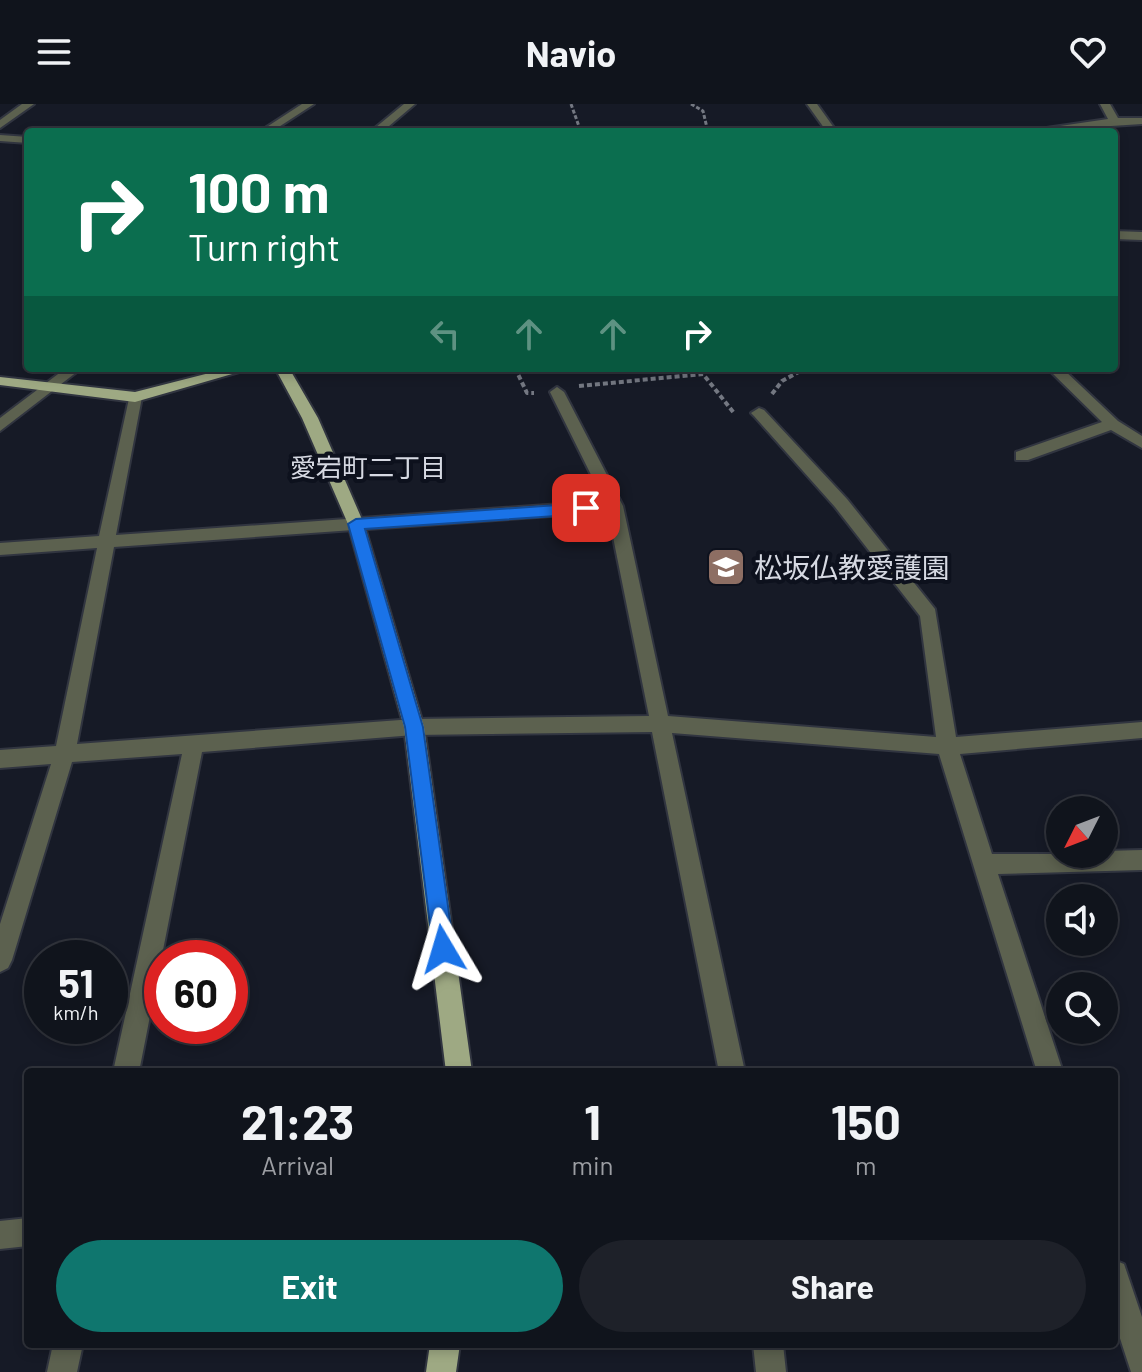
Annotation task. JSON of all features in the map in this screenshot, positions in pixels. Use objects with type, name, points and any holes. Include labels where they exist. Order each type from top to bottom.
[{"type":"main road","points":[[0,381],[135,397],[231,372]]},
{"type":"main road","points":[[284,372],[310,418],[356,524],[414,727],[458,1068]]},
{"type":"main road","points":[[441,1372],[444,1348]]},
{"type":"street","points":[[0,125],[29,104]]},
{"type":"street","points":[[270,128],[309,104]]},
{"type":"street","points":[[380,128],[410,104]]},
{"type":"street","points":[[812,104],[829,128]]},
{"type":"street","points":[[1105,104],[1115,121]]},
{"type":"street","points":[[1057,128],[1142,121]]},
{"type":"street","points":[[0,138],[24,140]]},
{"type":"street","points":[[1118,235],[1142,236]]},
{"type":"street","points":[[0,426],[70,372]]},
{"type":"street","points":[[1058,372],[1113,424],[1142,443]]},
{"type":"street","points":[[557,392],[615,506],[731,1068]]},
{"type":"street","points":[[0,960],[65,753],[135,397]]},
{"type":"street","points":[[759,413],[841,503],[929,614],[947,746],[1049,1068]]},
{"type":"street","points":[[1022,456],[1113,424]]},
{"type":"street","points":[[0,549],[615,506]]},
{"type":"street","points":[[0,759],[414,727],[662,724],[947,746],[1142,730]]},
{"type":"street","points":[[127,1068],[194,743]]},
{"type":"street","points":[[983,864],[1142,860]]},
{"type":"street","points":[[0,1235],[24,1232]]},
{"type":"street","points":[[1118,1287],[1142,1363]]},
{"type":"street","points":[[62,1372],[67,1348]]},
{"type":"street","points":[[768,1348],[771,1372]]},
{"type":"path","points":[[571,104],[580,128]]},
{"type":"path","points":[[691,104],[703,111],[707,128]]},
{"type":"path","points":[[517,372],[527,393],[557,392],[595,382],[703,374],[738,417],[759,413],[782,381],[799,372]]},
{"type":"place","name":"松坂仏教愛護園","points":[[726,567]]},
{"type":"district","name":"愛宕町二丁目","points":[[368,466]]},
{"type":"route","points":[[443,949],[414,727],[356,524],[586,508]]}]
